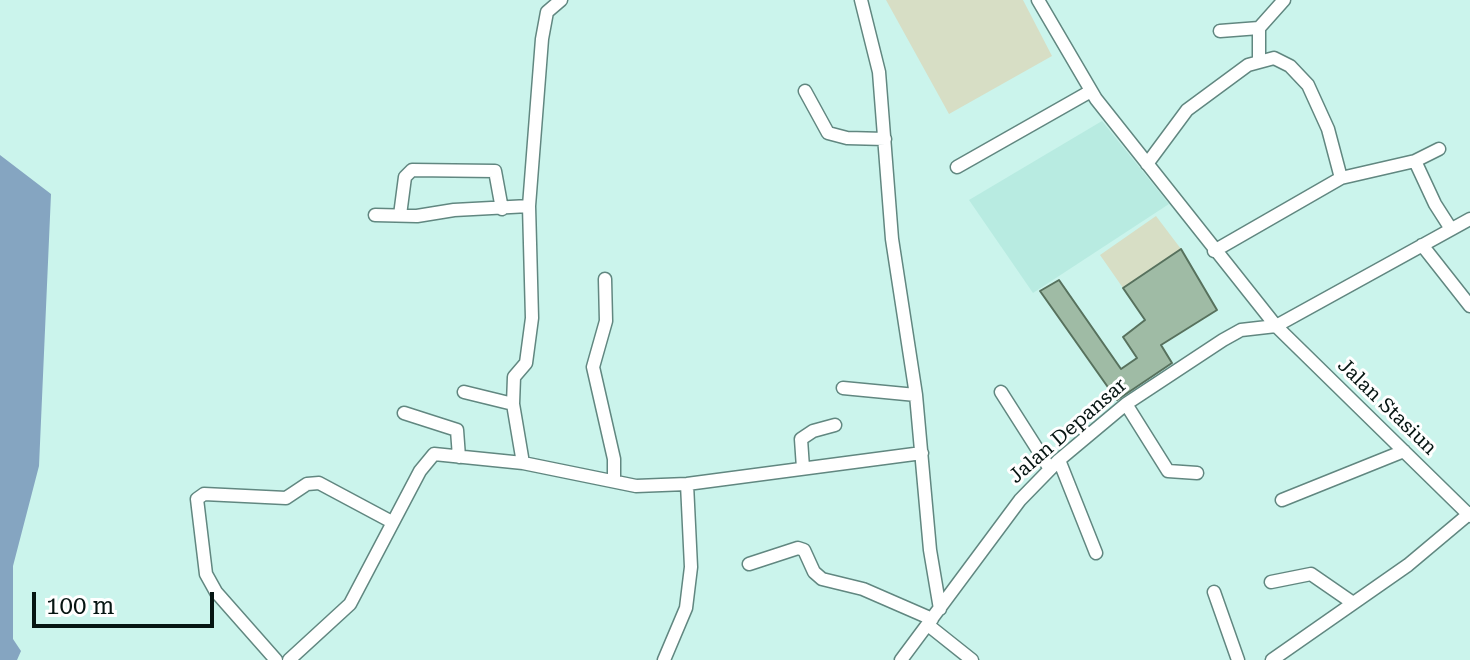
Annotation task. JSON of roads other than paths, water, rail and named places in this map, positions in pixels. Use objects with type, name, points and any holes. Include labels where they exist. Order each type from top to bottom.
[{"type":"street","points":[[523,463],[513,404],[514,374],[525,366],[532,318],[529,206],[542,39],[547,12],[561,0]]},
{"type":"street","points":[[861,0],[875,51],[892,239],[916,395],[933,618]]},
{"type":"street","name":"Jalan Stasiun","points":[[1038,0],[1091,91],[1259,306],[1470,515]]},
{"type":"street","points":[[1259,60],[1259,28],[1284,0]]},
{"type":"street","points":[[1220,31],[1259,28]]},
{"type":"street","points":[[1147,164],[1187,110],[1259,60],[1274,58],[1290,66],[1308,85],[1328,129],[1341,178]]},
{"type":"street","points":[[805,91],[828,133],[847,138],[885,139]]},
{"type":"street","points":[[957,167],[1091,91]]},
{"type":"street","points":[[1214,251],[1341,178],[1415,161],[1439,149]]},
{"type":"street","points":[[1415,161],[1435,204],[1451,229]]},
{"type":"street","points":[[400,215],[405,177],[412,170],[495,171],[502,209]]},
{"type":"street","points":[[375,215],[529,206]]},
{"type":"street","points":[[1276,326],[1470,219]]},
{"type":"street","points":[[1422,245],[1470,306]]},
{"type":"street","points":[[605,279],[606,321],[593,367],[614,459],[614,481]]},
{"type":"street","points":[[1241,330],[1259,306]]},
{"type":"street","name":"Jalan Depansar","points":[[901,660],[1020,500],[1054,465],[1126,404],[1241,330],[1276,326]]},
{"type":"street","points":[[843,388],[916,395]]},
{"type":"street","points":[[464,392],[513,404]]},
{"type":"street","points":[[1001,392],[1054,465],[1096,553]]},
{"type":"street","points":[[1126,404],[1168,471],[1197,473]]},
{"type":"street","points":[[404,413],[457,430],[459,457]]},
{"type":"street","points":[[803,468],[801,439],[813,431],[835,425]]},
{"type":"street","points":[[1282,500],[1404,451]]},
{"type":"street","points":[[289,660],[350,604],[392,522],[434,454],[523,463],[636,486],[687,484],[922,453]]},
{"type":"street","points":[[276,660],[216,592],[206,574],[197,499],[204,494],[286,498],[307,484],[319,483],[392,522]]},
{"type":"street","points":[[664,660],[686,608],[691,567],[687,484]]},
{"type":"street","points":[[1272,660],[1408,565],[1470,515]]},
{"type":"street","points":[[749,564],[798,548],[808,555],[817,576],[863,589],[933,618],[972,660]]},
{"type":"street","points":[[1271,582],[1311,574],[1353,603]]},
{"type":"street","points":[[1214,592],[1238,660]]},
{"type":"water","points":[[0,155],[51,194],[39,466],[13,566],[13,639],[21,651],[17,660],[0,660]]}]
